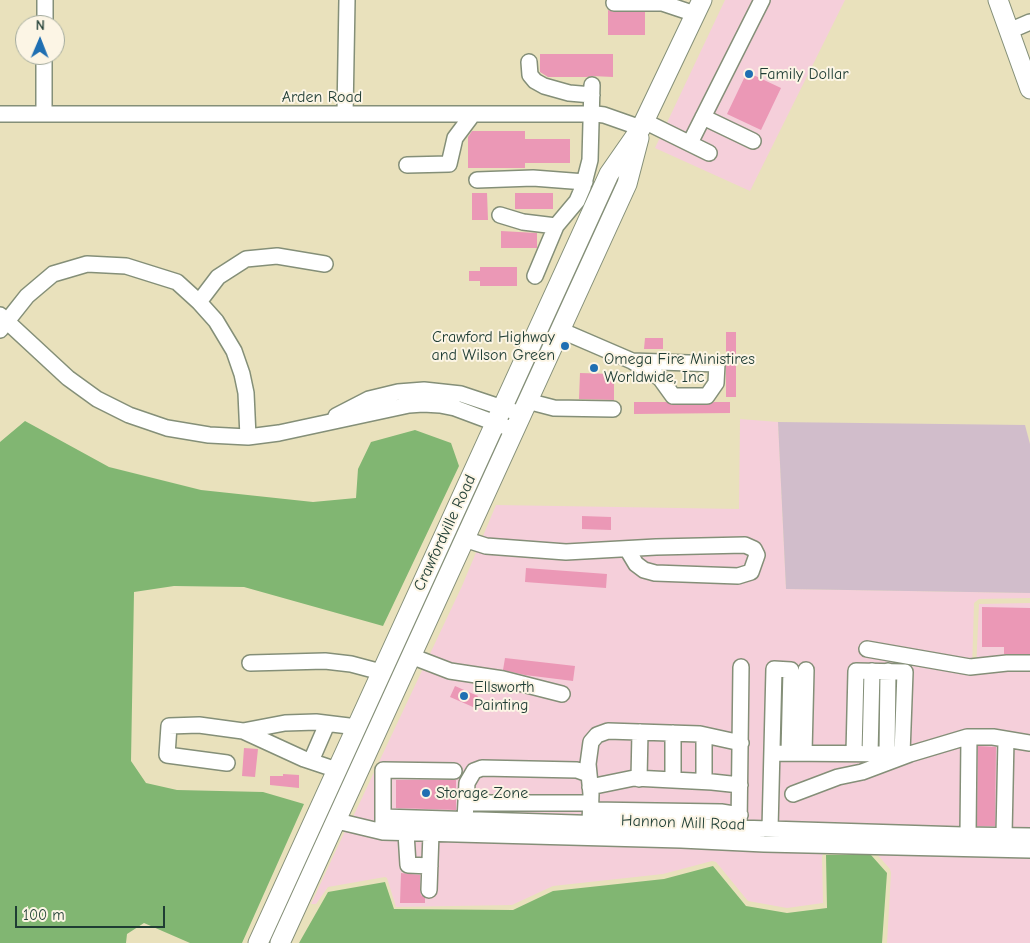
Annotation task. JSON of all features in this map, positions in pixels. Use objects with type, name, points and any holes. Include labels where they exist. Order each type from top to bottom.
[{"type":"main road","points":[[998,0],[1030,89]]},
{"type":"main road","name":"Crawfordville Road","points":[[258,943],[605,182],[643,124],[699,7]]},
{"type":"main road","name":"Crawfordville Road","points":[[280,943],[627,184],[643,124]]},
{"type":"main road","points":[[454,513],[450,538],[454,562]]},
{"type":"main road","points":[[424,579],[427,608],[424,627]]},
{"type":"main road","points":[[308,834],[318,827],[336,821],[332,801],[334,776]]},
{"type":"street","points":[[45,0],[45,15]]},
{"type":"street","points":[[345,114],[346,0]]},
{"type":"street","points":[[690,143],[762,0]]},
{"type":"street","points":[[614,3],[662,1],[699,7]]},
{"type":"street","points":[[1009,30],[1030,22]]},
{"type":"street","points":[[529,62],[530,75],[535,81],[544,86],[569,93],[592,90],[593,114],[590,160],[586,178],[577,201],[561,220],[530,276],[558,285]]},
{"type":"street","points":[[44,65],[44,114]]},
{"type":"street","name":"Arden Road","points":[[0,114],[593,114],[643,124],[709,152]]},
{"type":"street","points":[[407,165],[449,164],[456,138],[473,114]]},
{"type":"street","points":[[703,117],[754,141]]},
{"type":"street","points":[[477,180],[586,178],[605,182]]},
{"type":"street","points":[[500,215],[523,222],[588,219]]},
{"type":"street","points":[[199,302],[218,276],[246,259],[277,256],[325,264]]},
{"type":"street","points":[[248,437],[246,392],[234,351],[216,321],[177,282],[126,266],[87,264],[53,274],[27,296],[2,322],[68,378],[97,399],[129,415],[167,428],[208,435],[248,437],[316,426],[438,390],[471,397],[499,415],[521,415],[554,408],[613,409]]},
{"type":"street","points":[[560,330],[632,361],[660,378],[673,396],[707,396],[716,383],[717,364],[632,361]]},
{"type":"street","points":[[464,539],[486,546],[566,552],[627,549],[745,545],[754,549],[758,555],[751,572],[738,576],[644,570],[636,564],[627,549]]},
{"type":"street","points":[[867,649],[970,667],[1030,663]]},
{"type":"street","points":[[411,656],[450,670],[503,679],[562,694]]},
{"type":"street","points":[[250,662],[325,661],[352,664],[381,672]]},
{"type":"street","points":[[740,822],[741,667]]},
{"type":"street","points":[[768,834],[774,669],[791,670],[797,753]]},
{"type":"street","points":[[797,753],[806,670]]},
{"type":"street","points":[[854,754],[856,671],[905,672],[906,754]]},
{"type":"street","points":[[870,754],[872,671]]},
{"type":"street","points":[[887,754],[888,671]]},
{"type":"street","points":[[243,731],[285,723],[356,726]]},
{"type":"street","points":[[277,746],[285,723]]},
{"type":"street","points":[[311,761],[327,724]]},
{"type":"street","points":[[227,763],[168,755],[169,726],[199,725],[243,731],[311,761],[334,776]]},
{"type":"street","points":[[591,812],[588,764],[591,742],[598,735],[608,731],[673,733],[704,735],[740,743]]},
{"type":"street","points":[[639,778],[640,732]]},
{"type":"street","points":[[673,733],[673,780]]},
{"type":"street","points":[[704,735],[704,782]]},
{"type":"street","points":[[968,835],[969,737]]},
{"type":"street","points":[[793,794],[838,777],[862,772],[906,754],[969,737],[993,737],[1030,743]]},
{"type":"street","points":[[1004,836],[1006,739]]},
{"type":"street","points":[[772,753],[906,754]]},
{"type":"street","points":[[361,767],[383,778]]},
{"type":"street","points":[[465,820],[467,783],[474,771],[482,768],[577,770],[589,780],[616,781],[639,778],[740,785]]},
{"type":"street","points":[[454,771],[383,770],[383,825],[591,812],[721,812],[768,834],[1030,836]]},
{"type":"street","points":[[466,803],[591,812]]},
{"type":"street","name":"Hannon Mill Road","points":[[336,821],[383,825],[406,833],[681,840],[768,834],[1030,850]]},
{"type":"street","points":[[406,833],[408,865],[430,866]]},
{"type":"street","points":[[429,890],[431,833]]},
{"type":"shaded area","name":"Family Dollar","points":[[725,0],[845,0],[750,191],[655,148]]},
{"type":"shaded area","points":[[740,419],[778,422],[786,589],[1030,593],[1030,598],[979,599],[974,603],[972,669],[977,675],[1009,669],[1030,670],[1030,844],[383,826],[352,819],[462,586],[496,505],[739,509]]},
{"type":"shaded area","points":[[778,422],[1025,425],[1030,444],[1030,593],[786,589]]},
{"type":"shaded area","points":[[1030,603],[1030,665],[976,670],[979,604]]},
{"type":"shaded area","points":[[346,829],[825,851],[822,856],[823,903],[787,908],[748,901],[716,862],[712,861],[663,874],[553,886],[512,905],[396,907],[387,878],[385,877],[328,887],[316,904],[311,904]]},
{"type":"shaded area","points":[[875,852],[1030,855],[1030,943],[887,943],[891,873],[890,869]]},
{"type":"green space","points":[[25,421],[109,467],[201,490],[313,502],[356,498],[358,469],[371,442],[415,430],[451,443],[459,466],[383,626],[244,587],[174,586],[134,592],[131,761],[146,783],[177,790],[263,792],[304,804],[242,943],[190,943],[144,923],[127,934],[126,943],[0,943],[0,442]]},
{"type":"green space","points":[[826,855],[871,855],[887,873],[882,943],[299,943],[328,892],[385,882],[394,909],[513,910],[553,891],[664,879],[713,866],[746,906],[787,913],[827,908]]},
{"type":"building","points":[[608,10],[614,12],[645,12],[645,35],[608,35]]},
{"type":"building","points":[[540,54],[613,54],[613,77],[548,77],[540,72]]},
{"type":"building","points":[[747,72],[781,88],[761,130],[727,114]]},
{"type":"building","points":[[472,131],[525,131],[525,139],[570,139],[570,163],[525,163],[525,168],[468,168],[468,137]]},
{"type":"building","points":[[472,193],[487,193],[488,220],[472,220]]},
{"type":"building","points":[[515,193],[553,193],[553,209],[515,209]]},
{"type":"building","points":[[501,231],[537,233],[537,248],[501,248]]},
{"type":"building","points":[[480,267],[517,267],[517,286],[480,286],[480,281],[469,281],[469,271],[480,271]]},
{"type":"building","points":[[726,332],[736,332],[736,397],[726,397]]},
{"type":"building","points":[[645,338],[663,338],[663,349],[644,349]]},
{"type":"building","points":[[580,373],[614,374],[614,400],[579,399]]},
{"type":"building","points":[[634,402],[707,405],[714,402],[730,402],[730,413],[634,414]]},
{"type":"building","points":[[582,516],[611,517],[611,530],[582,529]]},
{"type":"building","points":[[526,568],[607,574],[606,588],[525,582]]},
{"type":"building","points":[[982,607],[1030,608],[1030,654],[1004,654],[1004,647],[982,647]]},
{"type":"building","points":[[505,658],[575,666],[573,681],[525,675],[503,670]]},
{"type":"building","name":"Ellsworth Painting","points":[[455,686],[478,696],[473,707],[450,697]]},
{"type":"building","points":[[978,746],[996,747],[995,826],[977,826]]},
{"type":"building","points":[[244,748],[258,749],[255,777],[242,776]]},
{"type":"building","points":[[283,774],[299,775],[299,788],[270,785],[270,776],[283,776]]},
{"type":"building","name":"Storage Zone","points":[[396,780],[456,780],[456,810],[396,808]]},
{"type":"building","points":[[401,873],[420,875],[420,890],[421,895],[425,898],[425,903],[400,903]]},
{"type":"place","name":"Family Dollar","points":[[749,74]]},
{"type":"place","name":"Crawford Highway and Wilson Green","points":[[565,346]]},
{"type":"place","name":"Omega Fire Ministires Worldwide, Inc","points":[[594,368]]},
{"type":"place","name":"Ellsworth Painting","points":[[464,696]]},
{"type":"place","name":"Storage Zone","points":[[426,793]]}]
